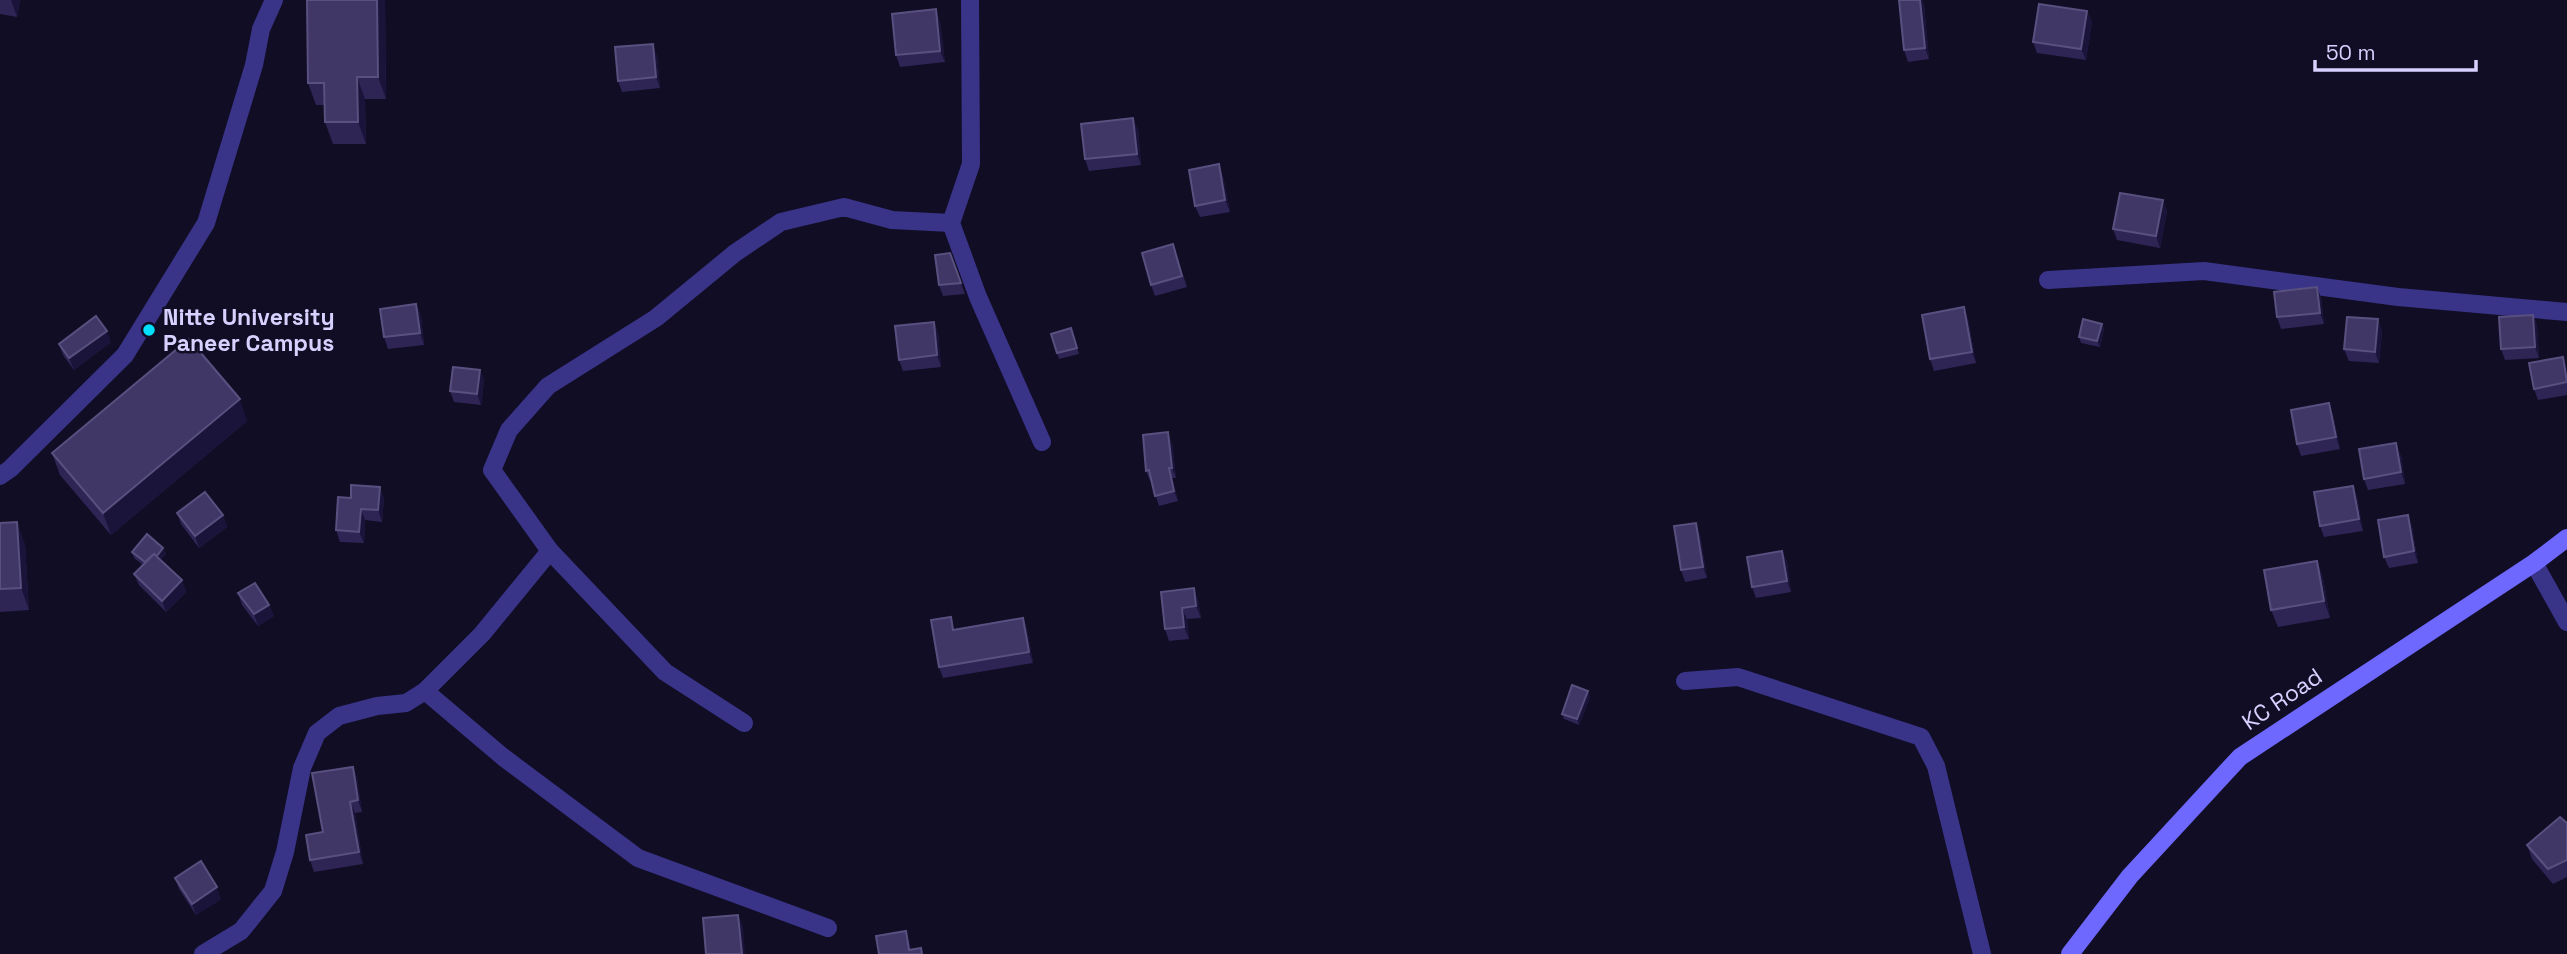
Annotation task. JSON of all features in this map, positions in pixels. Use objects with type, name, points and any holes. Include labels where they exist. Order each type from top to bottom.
[{"type":"main road","name":"KC Road","points":[[2070,954],[2130,876],[2240,757],[2535,563],[2567,538]]},
{"type":"street","points":[[0,476],[125,355],[206,223],[254,65],[261,29],[274,0]]},
{"type":"street","points":[[970,0],[971,164],[951,223],[978,297],[1042,442]]},
{"type":"street","points":[[744,723],[665,672],[550,551],[492,470],[509,430],[548,386],[656,318],[735,253],[781,222],[844,207],[892,220],[951,223]]},
{"type":"street","points":[[2048,280],[2204,271],[2399,297],[2567,312]]},
{"type":"street","points":[[203,954],[241,931],[273,891],[285,852],[302,768],[317,733],[339,716],[377,706],[406,703],[425,691],[482,634],[550,551]]},
{"type":"street","points":[[2535,563],[2567,622]]},
{"type":"street","points":[[1685,681],[1738,677],[1920,737],[1936,766],[1982,954]]},
{"type":"street","points":[[425,691],[503,757],[638,858],[828,928]]},
{"type":"building","points":[[307,0],[377,0],[378,77],[357,77],[358,122],[325,122],[324,83],[308,83]]},
{"type":"building","points":[[1899,0],[1920,0],[1925,48],[1904,50]]},
{"type":"building","points":[[2039,4],[2087,11],[2081,49],[2033,42]]},
{"type":"building","points":[[936,9],[940,51],[896,55],[892,14]]},
{"type":"building","points":[[653,44],[656,77],[618,81],[615,47]]},
{"type":"building","points":[[1133,118],[1137,154],[1085,159],[1081,124]]},
{"type":"building","points":[[1219,164],[1225,200],[1195,206],[1189,170]]},
{"type":"building","points":[[2120,193],[2163,200],[2156,236],[2113,229]]},
{"type":"building","points":[[1173,244],[1182,276],[1151,285],[1142,253]]},
{"type":"building","points":[[950,253],[961,283],[939,285],[935,255]]},
{"type":"building","points":[[2317,287],[2320,313],[2277,317],[2274,292]]},
{"type":"building","points":[[416,304],[420,333],[384,337],[380,309]]},
{"type":"building","points":[[1964,307],[1972,352],[1930,359],[1922,315]]},
{"type":"building","points":[[2533,315],[2535,347],[2501,349],[2499,317]]},
{"type":"building","points":[[96,316],[107,331],[69,358],[59,344]]},
{"type":"building","points":[[2347,317],[2378,319],[2375,352],[2344,349]]},
{"type":"building","points":[[2083,319],[2102,324],[2097,341],[2079,337]]},
{"type":"building","points":[[934,322],[937,355],[899,360],[895,326]]},
{"type":"building","points":[[1071,328],[1077,348],[1057,353],[1051,334]]},
{"type":"building","points":[[189,339],[240,399],[103,513],[52,453]]},
{"type":"building","points":[[2563,357],[2567,382],[2534,389],[2529,363]]},
{"type":"building","points":[[453,367],[480,370],[477,394],[450,391]]},
{"type":"building","points":[[2329,403],[2336,437],[2297,444],[2291,410]]},
{"type":"building","points":[[1168,432],[1172,468],[1169,468],[1174,491],[1155,496],[1149,470],[1146,471],[1143,435]]},
{"type":"building","points":[[2396,443],[2401,472],[2364,479],[2359,449]]},
{"type":"building","points":[[351,485],[380,487],[378,510],[361,509],[359,532],[336,530],[338,497],[351,498]]},
{"type":"building","points":[[2353,486],[2359,519],[2320,526],[2314,492]]},
{"type":"building","points":[[205,492],[223,515],[195,536],[177,513]]},
{"type":"building","points":[[2408,515],[2414,551],[2384,557],[2378,520]]},
{"type":"building","points":[[17,522],[21,588],[0,589],[0,523]]},
{"type":"building","points":[[1696,523],[1703,567],[1681,570],[1674,526]]},
{"type":"building","points":[[147,534],[163,548],[157,556],[154,554],[145,562],[132,552]]},
{"type":"building","points":[[1782,551],[1787,581],[1752,587],[1747,557]]},
{"type":"building","points":[[154,554],[182,580],[162,601],[134,574]]},
{"type":"building","points":[[2317,561],[2324,601],[2271,610],[2264,570]]},
{"type":"building","points":[[255,583],[269,605],[254,614],[238,593]]},
{"type":"building","points":[[1194,588],[1196,606],[1182,608],[1184,627],[1165,629],[1161,592]]},
{"type":"building","points":[[951,617],[953,630],[1023,618],[1029,652],[939,667],[931,620]]},
{"type":"building","points":[[1572,685],[1588,691],[1577,719],[1562,714]]},
{"type":"building","points":[[353,767],[358,800],[350,802],[359,852],[310,860],[306,835],[323,832],[312,773]]},
{"type":"building","points":[[2560,817],[2567,823],[2567,860],[2548,869],[2527,845]]},
{"type":"building","points":[[201,861],[217,887],[192,904],[175,878]]},
{"type":"building","points":[[738,915],[742,954],[706,954],[703,918]]},
{"type":"building","points":[[906,931],[909,950],[921,948],[922,954],[879,954],[876,936]]},
{"type":"place","name":"Nitte University Paneer Campus","points":[[149,330]]}]
